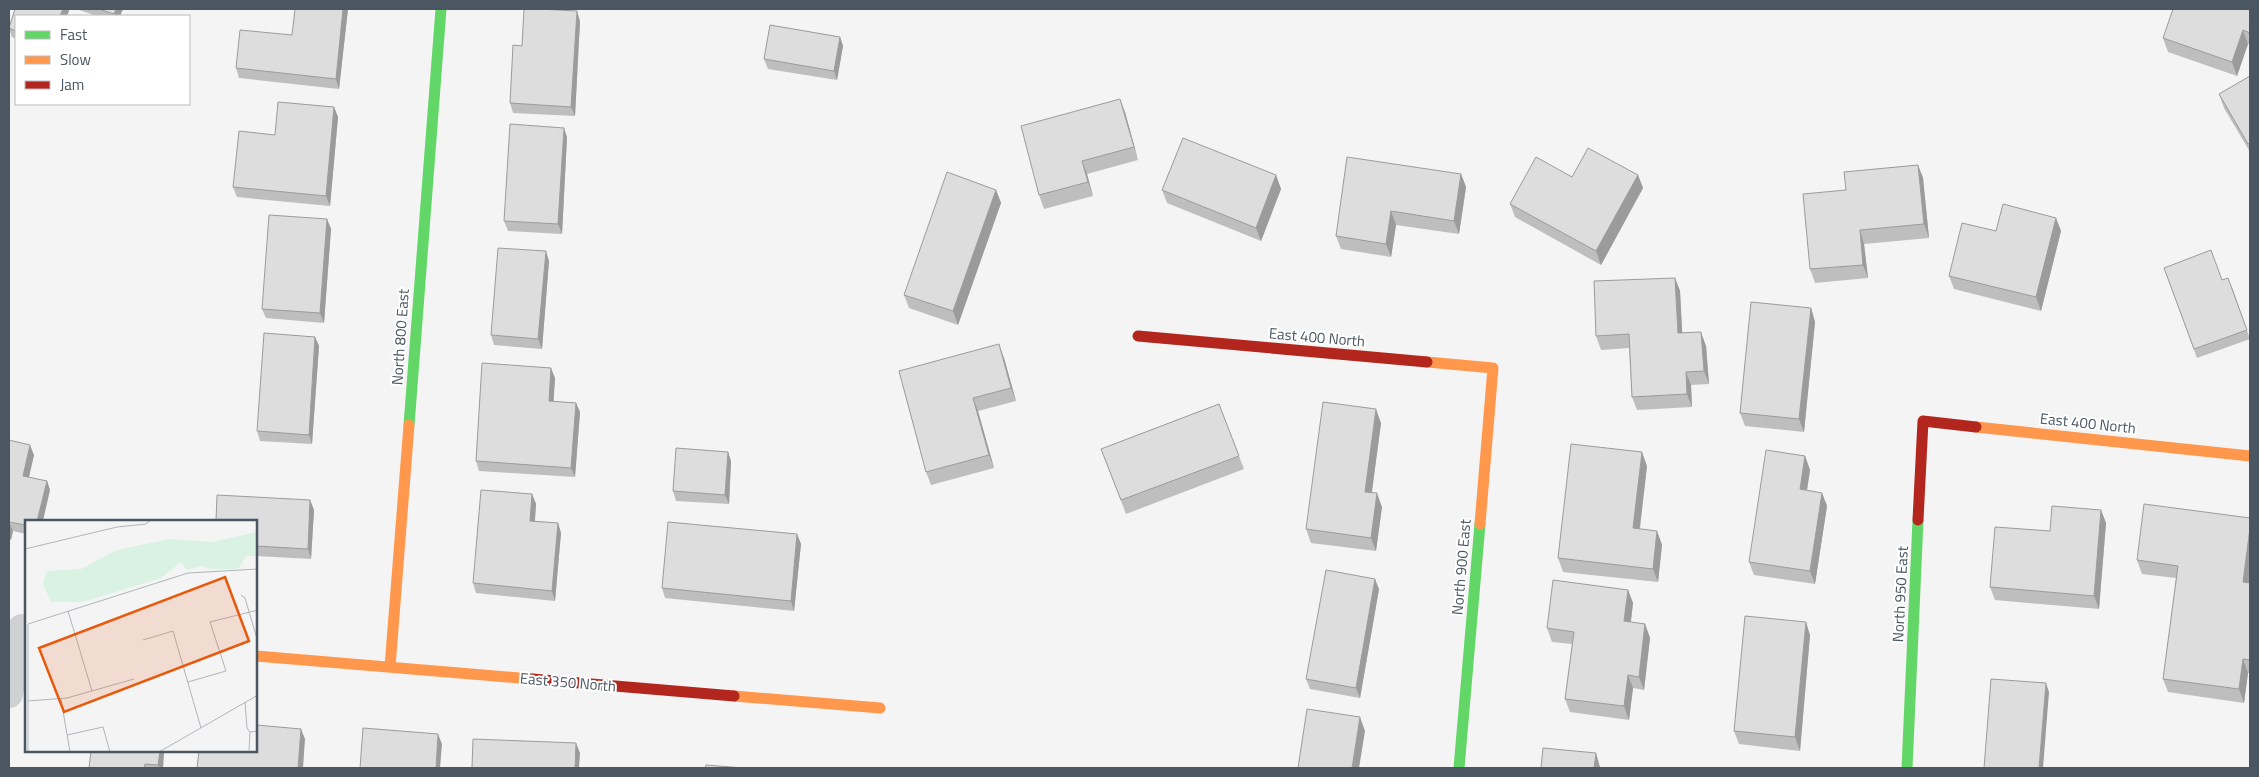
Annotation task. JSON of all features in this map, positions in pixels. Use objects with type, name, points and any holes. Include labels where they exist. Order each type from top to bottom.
[{"type":"street","name":"North 800 East","points":[[390,667],[441,9]]},
{"type":"street","name":"East 400 North","points":[[1138,336],[1493,368]]},
{"type":"street","name":"North 900 East","points":[[1458,768],[1493,368]]},
{"type":"street","name":"East 400 North","points":[[1923,420],[2250,456]]},
{"type":"street","name":"North 950 East","points":[[1907,768],[1923,420]]},
{"type":"street","points":[[9,694],[19,627]]},
{"type":"street","name":"East 350 North","points":[[258,656],[880,708]]},
{"type":"building","points":[[15,9],[63,9],[60,15],[15,15],[15,31],[9,28]]},
{"type":"building","points":[[99,9],[116,9],[114,14]]},
{"type":"building","points":[[295,9],[343,9],[336,79],[236,68],[240,30],[292,35]]},
{"type":"building","points":[[524,9],[577,11],[571,107],[510,103],[513,45],[522,46]]},
{"type":"building","points":[[2173,9],[2250,9],[2250,33],[2243,30],[2232,62],[2163,38]]},
{"type":"building","points":[[770,25],[840,37],[834,71],[764,59]]},
{"type":"building","points":[[2250,76],[2250,143],[2248,144],[2219,94]]},
{"type":"building","points":[[1120,99],[1134,147],[1082,161],[1088,182],[1039,195],[1021,126]]},
{"type":"building","points":[[278,102],[334,107],[326,196],[233,187],[239,131],[275,135]]},
{"type":"building","points":[[510,124],[564,128],[558,224],[504,221]]},
{"type":"building","points":[[1183,138],[1276,175],[1256,228],[1162,190]]},
{"type":"building","points":[[1588,148],[1638,175],[1596,251],[1510,204],[1536,157],[1572,177]]},
{"type":"building","points":[[1347,157],[1461,174],[1454,221],[1391,211],[1386,244],[1336,236]]},
{"type":"building","points":[[1918,165],[1924,224],[1860,230],[1863,265],[1810,269],[1803,194],[1846,190],[1844,172]]},
{"type":"building","points":[[947,172],[996,190],[953,311],[904,295]]},
{"type":"building","points":[[2003,204],[2056,218],[2036,297],[1949,276],[1962,223],[1996,231]]},
{"type":"building","points":[[269,215],[327,219],[320,313],[262,309]]},
{"type":"building","points":[[498,248],[546,251],[538,339],[491,335]]},
{"type":"building","points":[[2211,250],[2222,280],[2228,278],[2247,330],[2194,349],[2164,268]]},
{"type":"building","points":[[1675,278],[1678,333],[1701,332],[1704,371],[1686,372],[1687,394],[1632,397],[1629,334],[1596,336],[1594,281]]},
{"type":"building","points":[[1751,302],[1811,308],[1799,419],[1740,413]]},
{"type":"building","points":[[264,333],[315,337],[309,435],[257,431]]},
{"type":"building","points":[[999,344],[1011,388],[973,398],[989,455],[926,472],[899,371]]},
{"type":"building","points":[[482,363],[551,368],[549,401],[576,403],[571,468],[476,461]]},
{"type":"building","points":[[1323,402],[1376,409],[1365,492],[1377,493],[1371,538],[1306,529]]},
{"type":"building","points":[[1219,404],[1239,456],[1121,500],[1101,449]]},
{"type":"building","points":[[9,440],[30,445],[23,476],[47,481],[37,520],[25,520],[25,525],[9,522]]},
{"type":"building","points":[[1571,444],[1642,452],[1633,528],[1657,531],[1653,569],[1558,558]]},
{"type":"building","points":[[676,448],[728,452],[725,495],[673,491]]},
{"type":"building","points":[[1766,450],[1805,456],[1800,489],[1822,493],[1810,571],[1749,562]]},
{"type":"building","points":[[481,490],[532,494],[530,521],[558,523],[552,591],[473,583]]},
{"type":"building","points":[[217,495],[310,500],[308,549],[258,546],[258,520],[216,520]]},
{"type":"building","points":[[2144,504],[2250,518],[2243,582],[2250,583],[2250,660],[2243,659],[2239,689],[2163,679],[2178,566],[2137,560]]},
{"type":"building","points":[[2052,506],[2101,510],[2094,596],[1990,587],[1995,527],[2050,531]]},
{"type":"building","points":[[668,522],[797,534],[791,601],[662,588]]},
{"type":"building","points":[[1326,570],[1375,579],[1356,688],[1306,679]]},
{"type":"building","points":[[1553,580],[1628,590],[1624,621],[1645,624],[1639,677],[1628,675],[1624,706],[1565,699],[1574,632],[1547,628]]},
{"type":"building","points":[[1745,616],[1806,622],[1795,737],[1734,731]]},
{"type":"building","points":[[1991,679],[2046,683],[2039,768],[1984,768]]},
{"type":"building","points":[[1307,709],[1360,717],[1352,768],[1298,768]]},
{"type":"building","points":[[258,725],[301,729],[298,768],[197,768],[199,752],[258,752]]},
{"type":"building","points":[[363,728],[438,734],[436,768],[360,768]]},
{"type":"building","points":[[473,739],[576,743],[575,768],[472,768]]},
{"type":"building","points":[[1543,748],[1596,753],[1594,768],[1541,768]]},
{"type":"building","points":[[91,752],[160,752],[158,765],[145,764],[144,768],[89,768]]},
{"type":"building","points":[[706,765],[744,768],[705,768]]},
{"type":"traffic: fast","points":[[409,425],[441,9]]},
{"type":"traffic: fast","points":[[1907,768],[1918,520]]},
{"type":"traffic: fast","points":[[1459,768],[1480,524]]},
{"type":"traffic: slow","points":[[1427,362],[1493,368],[1480,524]]},
{"type":"traffic: slow","points":[[390,667],[409,425]]},
{"type":"traffic: slow","points":[[1976,427],[2250,456]]},
{"type":"traffic: slow","points":[[258,656],[532,679]]},
{"type":"traffic: slow","points":[[734,696],[880,708]]},
{"type":"traffic: jam","points":[[1138,336],[1427,362]]},
{"type":"traffic: jam","points":[[1918,520],[1923,421],[1976,427]]},
{"type":"traffic: jam","points":[[532,679],[734,696]]}]
